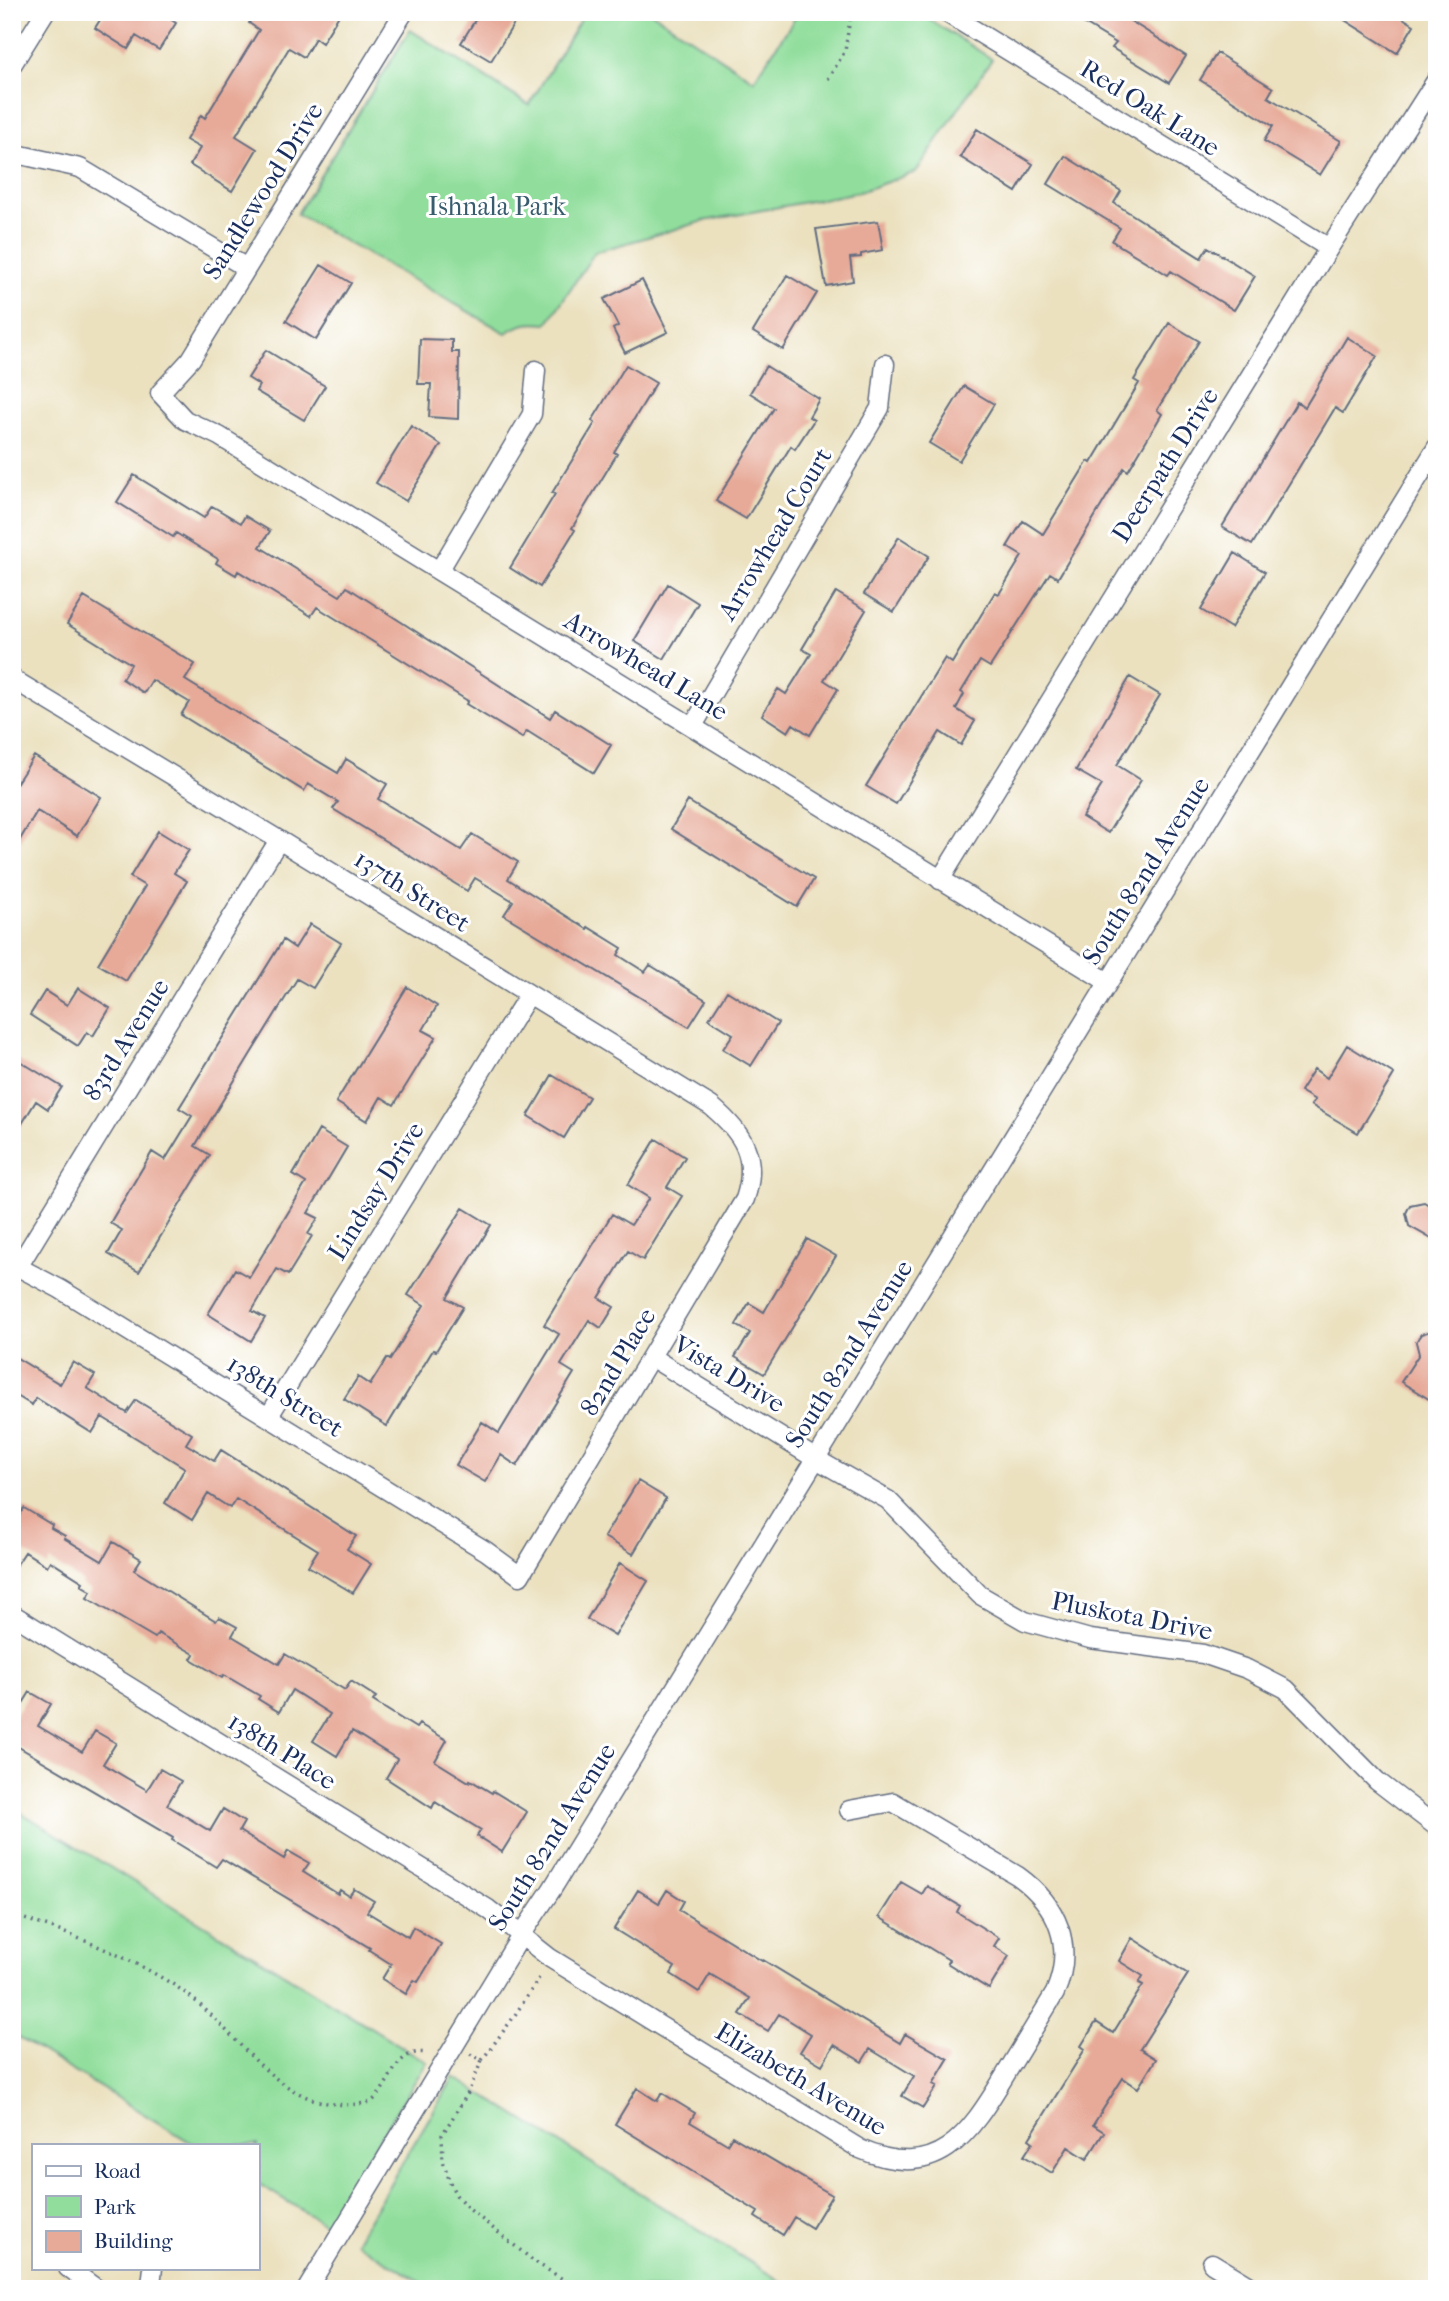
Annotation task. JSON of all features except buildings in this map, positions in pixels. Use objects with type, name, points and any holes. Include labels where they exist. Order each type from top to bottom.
[{"type":"street","points":[[12,65],[45,12]]},
{"type":"street","name":"Sandlewood Drive","points":[[160,393],[191,359],[404,12]]},
{"type":"street","name":"Red Oak Lane","points":[[945,12],[1328,248]]},
{"type":"street","name":"Deerpath Drive","points":[[940,880],[1328,248],[1437,79]]},
{"type":"street","points":[[12,153],[80,169],[246,267]]},
{"type":"street","name":"Arrowhead Court","points":[[693,726],[880,408],[885,364]]},
{"type":"street","points":[[439,571],[531,414],[536,370]]},
{"type":"street","name":"Arrowhead Lane","points":[[160,393],[185,420],[219,436],[1108,982]]},
{"type":"street","name":"South 82nd Avenue","points":[[307,2289],[522,1934],[1437,447]]},
{"type":"street","name":"137th Street","points":[[14,684],[279,840],[711,1106],[730,1122],[741,1136],[751,1171]]},
{"type":"street","name":"83rd Avenue","points":[[18,1267],[279,840]]},
{"type":"street","name":"Lindsay Drive","points":[[269,1416],[529,994]]},
{"type":"street","name":"82nd Place","points":[[520,1576],[736,1217],[749,1187],[751,1171]]},
{"type":"street","name":"138th Street","points":[[18,1267],[60,1289],[269,1416],[486,1551],[520,1576]]},
{"type":"street","name":"Vista Drive","points":[[651,1357],[816,1459]]},
{"type":"street","name":"Pluskota Drive","points":[[816,1459],[888,1500],[980,1595],[1025,1621],[1090,1639],[1203,1654],[1247,1669],[1286,1689],[1377,1781],[1437,1827]]},
{"type":"street","name":"138th Place","points":[[12,1614],[488,1909],[522,1934]]},
{"type":"street","name":"Elizabeth Avenue","points":[[522,1934],[550,1958],[860,2149],[876,2156],[911,2160],[940,2152],[966,2134],[980,2118],[1055,1993],[1061,1979],[1063,1943],[1052,1909],[1037,1890],[1018,1876],[893,1802],[849,1810]]},
{"type":"street","points":[[1213,2263],[1255,2289]]},
{"type":"street","points":[[71,2270],[97,2289]]},
{"type":"street","points":[[145,2289],[151,2284],[153,2270]]},
{"type":"path","points":[[828,79],[845,51],[851,12]]},
{"type":"path","points":[[12,1914],[45,1925],[169,1982],[206,2008],[270,2074],[300,2095],[315,2101],[334,2104],[370,2102],[381,2091],[401,2059],[409,2054],[419,2052],[475,2055],[482,2060]]},
{"type":"path","points":[[550,1958],[513,2018],[482,2060],[468,2093],[442,2135],[443,2161],[456,2195],[535,2262],[579,2289]]},
{"type":"green space","name":"Ishnala Park","points":[[585,12],[651,12],[754,80],[799,12],[917,12],[992,59],[916,172],[859,192],[704,221],[595,252],[547,324],[526,324],[506,333],[297,214],[410,30],[529,105]]},
{"type":"green space","points":[[12,1807],[427,2062],[326,2225],[259,2184],[259,2144],[193,2144],[12,2034]]},
{"type":"green space","points":[[454,2077],[793,2289],[432,2289],[355,2242]]}]
